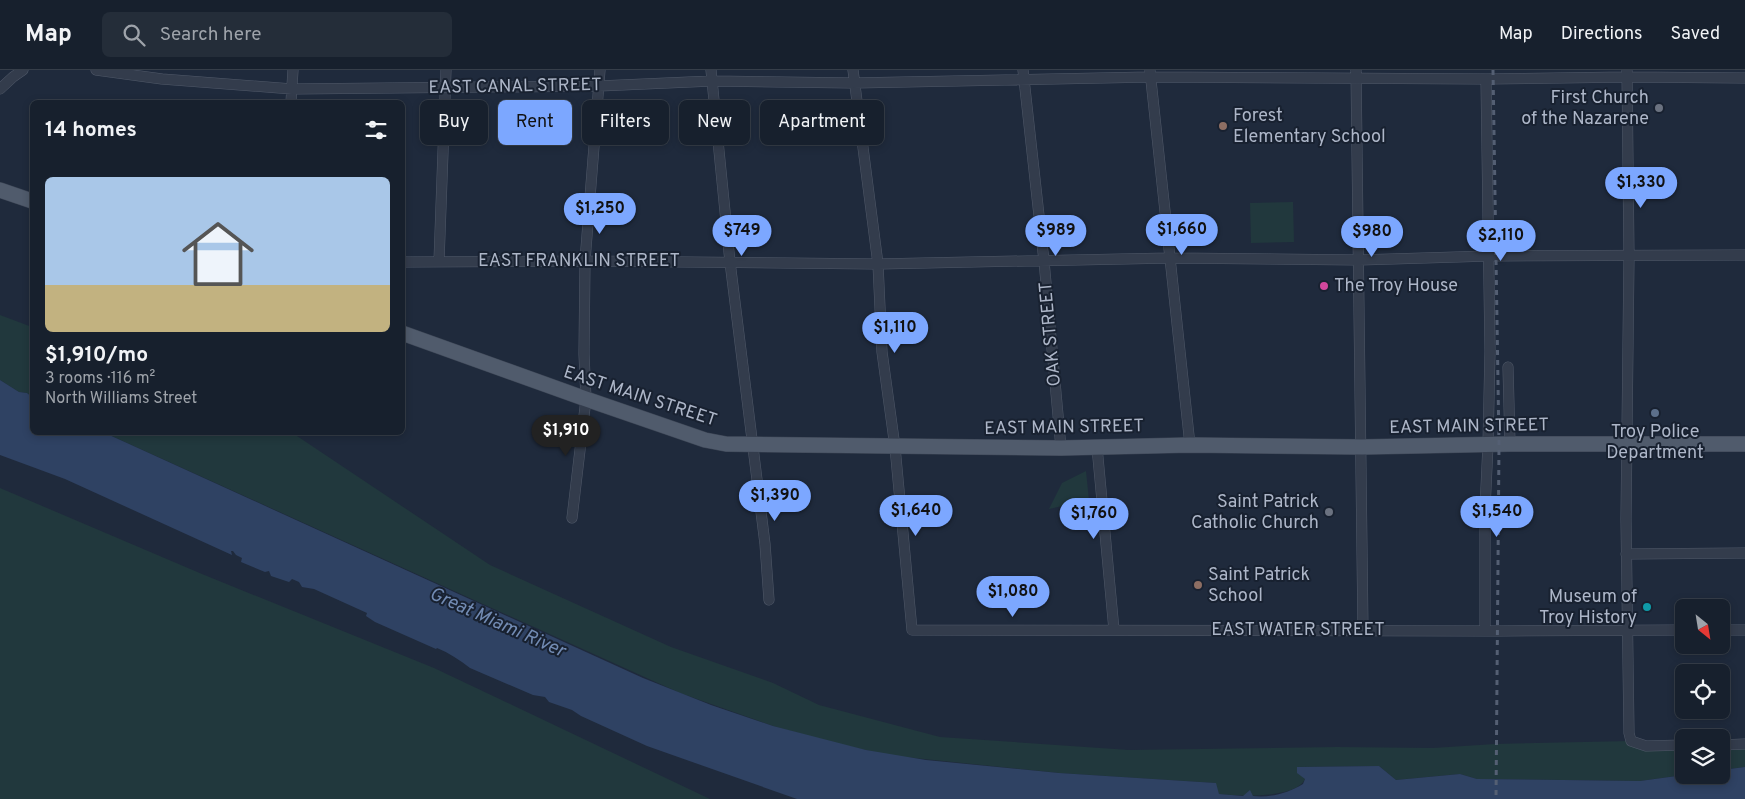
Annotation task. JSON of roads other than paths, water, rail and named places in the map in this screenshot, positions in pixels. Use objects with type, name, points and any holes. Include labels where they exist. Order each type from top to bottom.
[{"type":"main road","points":[[0,190],[30,200]]},
{"type":"main road","name":"EAST MAIN STREET","points":[[405,333],[586,399],[706,440],[726,444],[752,446],[1061,448],[1190,445],[1362,447],[1510,444],[1745,444]]},
{"type":"street","points":[[0,89],[23,70]]},
{"type":"street","name":"EAST CANAL STREET","points":[[96,70],[162,74],[292,89],[599,86],[712,82],[854,83],[1023,74],[1150,73],[1356,74],[1486,80],[1627,73],[1745,78]]},
{"type":"street","points":[[291,100],[293,70]]},
{"type":"street","points":[[439,261],[446,70]]},
{"type":"street","points":[[572,518],[586,399],[584,354],[585,261],[600,70]]},
{"type":"street","points":[[711,70],[730,262],[765,544],[769,600]]},
{"type":"street","points":[[853,70],[878,264],[882,352],[895,447]]},
{"type":"street","points":[[1150,73],[1190,445]]},
{"type":"street","points":[[1627,73],[1626,554],[1629,732],[1631,741],[1646,746],[1675,745]]},
{"type":"street","name":"OAK STREET","points":[[1023,74],[1044,261],[1061,448]]},
{"type":"street","points":[[1356,74],[1363,630]]},
{"type":"street","points":[[1485,631],[1485,509],[1490,351],[1486,80]]},
{"type":"street","name":"EAST FRANKLIN STREET","points":[[405,262],[585,261],[878,264],[1170,258],[1359,260],[1489,256],[1628,257],[1745,255]]},
{"type":"street","points":[[1508,368],[1510,444]]},
{"type":"street","name":"EAST WATER STREET","points":[[895,447],[912,630],[1675,630]]},
{"type":"street","points":[[1097,447],[1114,630]]},
{"type":"street","points":[[1626,554],[1745,553]]},
{"type":"street","points":[[1730,630],[1745,630]]},
{"type":"street","points":[[1730,745],[1745,744]]},
{"type":"water","name":"Great Miami River","points":[[0,380],[19,392],[30,395],[30,435],[109,435],[643,678],[711,705],[773,726],[866,750],[926,760],[1059,773],[1216,783],[1219,794],[1243,796],[1250,790],[1253,796],[1279,794],[1303,784],[1305,779],[1297,773],[1297,767],[1379,766],[1396,780],[1460,774],[1477,779],[1640,781],[1675,776],[1675,784],[1730,784],[1730,769],[1745,767],[1745,799],[797,799],[647,746],[581,716],[572,710],[549,702],[545,697],[533,695],[470,668],[446,652],[375,622],[366,616],[367,613],[314,589],[302,587],[299,582],[292,579],[289,582],[271,576],[269,571],[265,572],[241,562],[242,558],[233,551],[231,551],[232,555],[65,479],[0,455]]},
{"type":"railway","points":[[1493,70],[1499,445],[1496,799]]},
{"type":"place","name":"First Church of the Nazarene","points":[[1659,108]]},
{"type":"place","name":"Forest Elementary School","points":[[1223,126]]},
{"type":"place","name":"The Troy House","points":[[1324,286]]},
{"type":"place","name":"Troy Police Department","points":[[1655,413]]},
{"type":"place","name":"Saint Patrick Catholic Church","points":[[1329,512]]},
{"type":"place","name":"Saint Patrick School","points":[[1198,585]]},
{"type":"place","name":"Museum of Troy History","points":[[1647,607]]}]
